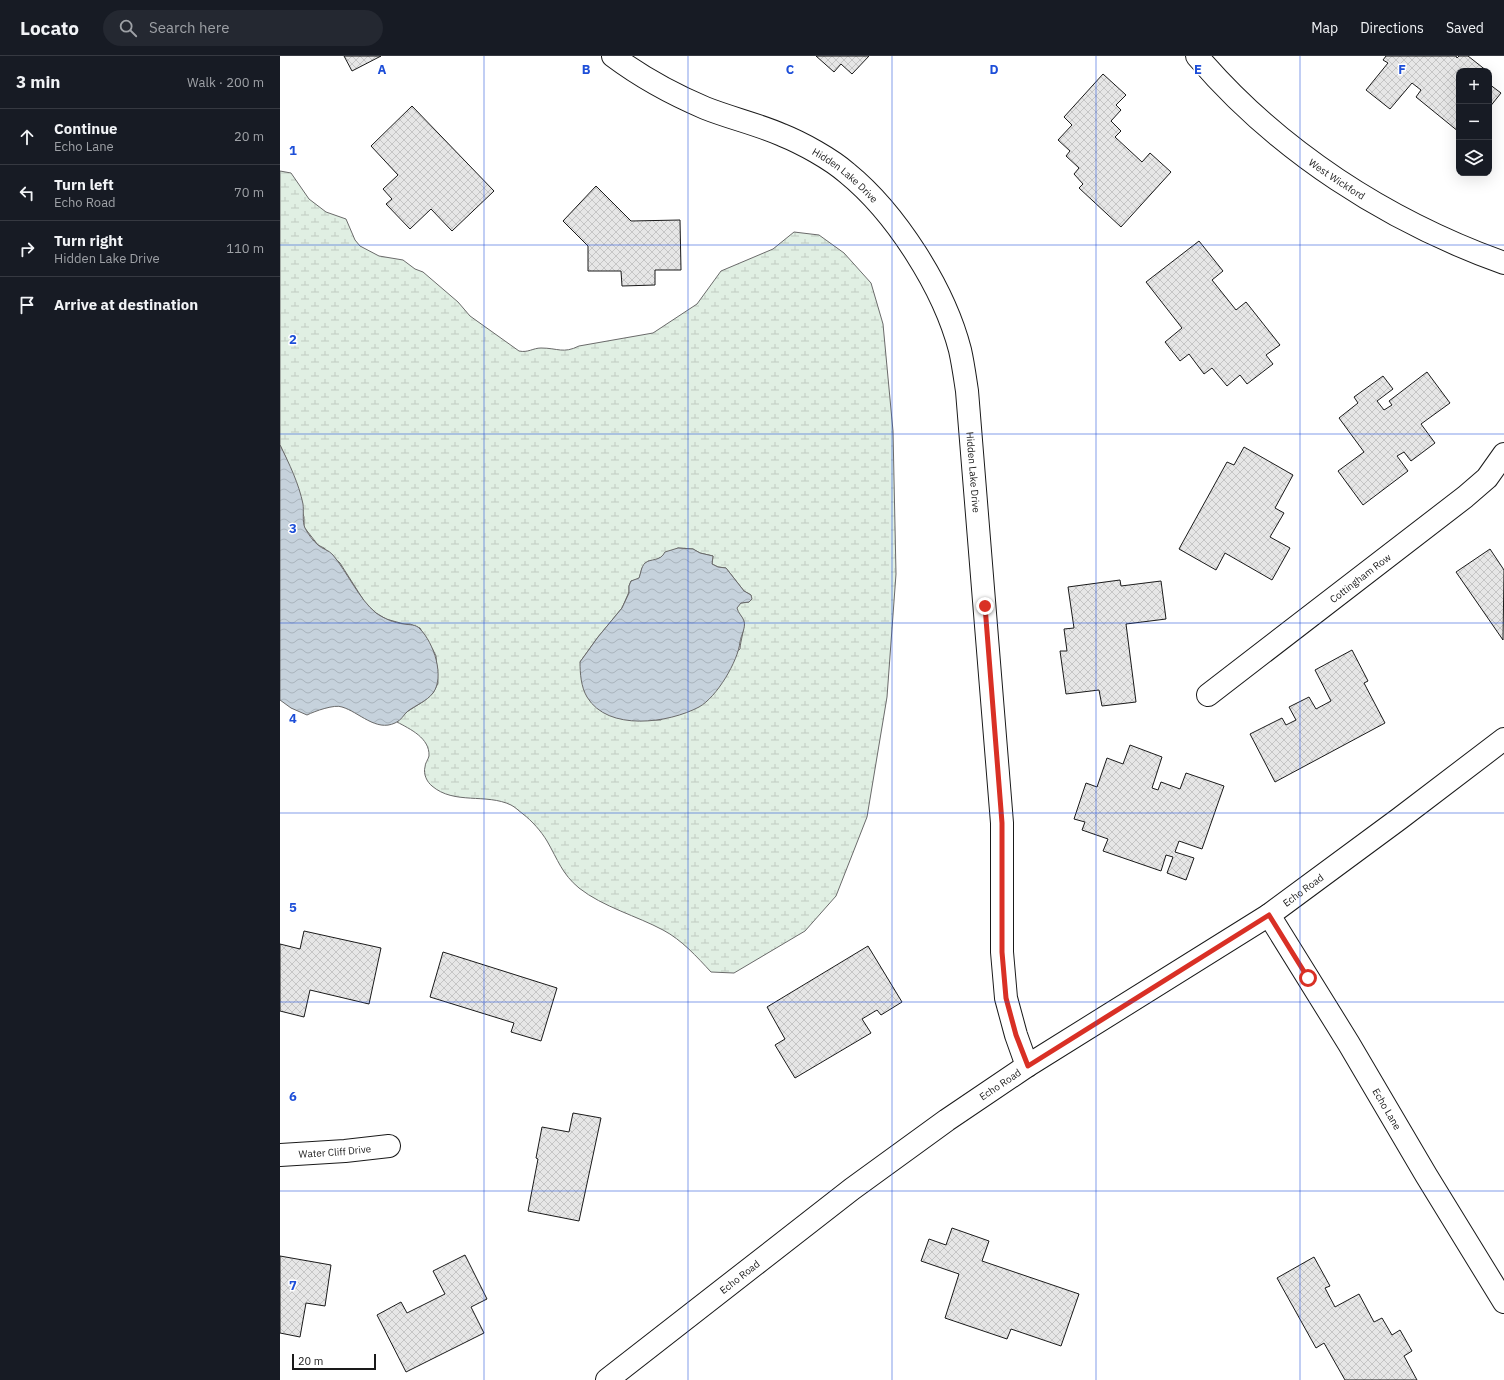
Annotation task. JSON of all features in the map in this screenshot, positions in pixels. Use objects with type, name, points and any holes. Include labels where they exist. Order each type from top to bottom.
[{"type":"street","name":"Hidden Lake Drive","points":[[613,56],[631,70],[666,90],[706,108],[783,135],[814,152],[847,173],[876,201],[902,233],[926,270],[945,309],[960,350],[967,391],[1002,823],[1002,952],[1006,998],[1016,1035],[1028,1066]]},
{"type":"street","name":"West Wickford","points":[[1197,56],[1233,95],[1265,124],[1303,156],[1348,187],[1380,206],[1444,239],[1504,263]]},
{"type":"street","name":"Cottingham Row","points":[[1208,695],[1465,497],[1487,478],[1504,454]]},
{"type":"street","name":"Echo Road","points":[[607,1380],[852,1189],[947,1120],[1028,1066],[1269,915],[1400,819],[1504,739]]},
{"type":"street","name":"Echo Lane","points":[[1269,915],[1349,1044],[1426,1175],[1504,1302]]},
{"type":"street","name":"Water Cliff Drive","points":[[280,1155],[389,1146]]},
{"type":"green space","points":[[280,171],[291,173],[309,199],[326,212],[346,219],[355,240],[360,246],[379,256],[403,260],[415,269],[423,272],[458,302],[470,316],[519,351],[541,348],[569,350],[579,346],[653,333],[697,304],[721,271],[773,249],[794,232],[819,235],[844,253],[871,283],[883,324],[893,431],[896,574],[887,697],[867,817],[836,896],[805,931],[734,973],[711,972],[689,949],[670,934],[599,901],[588,895],[573,883],[564,872],[547,841],[539,830],[530,820],[511,805],[491,800],[450,795],[441,792],[432,786],[425,775],[425,764],[429,756],[426,744],[418,735],[397,722],[405,713],[424,701],[433,693],[438,683],[436,656],[420,628],[410,624],[404,624],[386,619],[366,604],[340,563],[324,548],[318,545],[304,527],[304,517],[286,458],[280,445]],"holes":[[[678,548],[693,549],[700,553],[713,556],[712,564],[718,567],[726,568],[744,591],[751,595],[749,602],[741,603],[736,608],[744,622],[740,649],[661,720],[628,720],[580,662],[622,608],[629,592],[631,581],[639,579],[642,568],[648,561],[654,561]]]},
{"type":"water","points":[[280,445],[299,489],[303,504],[304,526],[314,542],[333,555],[364,600],[376,613],[393,621],[418,627],[430,643],[438,669],[438,678],[433,693],[425,701],[408,711],[399,721],[395,723],[381,725],[374,723],[348,709],[339,706],[325,708],[307,715],[291,708],[280,700]]},
{"type":"water","points":[[678,548],[693,549],[700,553],[713,556],[712,564],[718,567],[726,568],[744,591],[751,595],[752,599],[749,602],[741,603],[737,608],[743,619],[744,626],[735,659],[726,678],[713,695],[699,707],[686,713],[656,720],[640,721],[624,720],[609,716],[597,708],[587,697],[582,684],[580,662],[622,608],[629,593],[631,581],[639,578],[645,563],[658,559],[665,552]]},
{"type":"building","points":[[344,56],[381,56],[352,71]]},
{"type":"building","points":[[816,56],[869,56],[852,74],[841,64],[834,72]]},
{"type":"building","points":[[1386,56],[1456,56],[1457,58],[1459,56],[1468,56],[1483,68],[1456,68],[1456,130],[1416,97],[1421,90],[1412,83],[1390,109],[1366,90],[1388,63],[1383,60]]},
{"type":"building","points":[[1103,74],[1126,95],[1116,105],[1121,110],[1111,121],[1121,131],[1115,137],[1142,162],[1150,153],[1171,172],[1121,227],[1079,188],[1083,184],[1074,174],[1079,168],[1066,156],[1070,151],[1058,140],[1072,125],[1064,117]]},
{"type":"building","points":[[1492,86],[1501,93],[1492,104]]},
{"type":"building","points":[[412,106],[494,191],[452,231],[431,209],[410,229],[386,204],[392,199],[383,189],[398,175],[371,146]]},
{"type":"building","points":[[596,186],[631,221],[680,220],[681,270],[655,270],[655,285],[622,286],[621,271],[588,271],[588,246],[563,221]]},
{"type":"building","points":[[1199,241],[1223,271],[1212,280],[1236,310],[1246,302],[1280,345],[1266,355],[1273,364],[1247,384],[1240,375],[1227,386],[1212,368],[1204,374],[1189,354],[1180,361],[1165,342],[1182,328],[1146,282]]},
{"type":"building","points":[[1427,372],[1450,403],[1421,424],[1435,443],[1411,461],[1404,452],[1397,456],[1408,471],[1363,505],[1338,471],[1364,452],[1339,418],[1358,403],[1354,397],[1383,376],[1393,389],[1377,401],[1384,410],[1392,405],[1389,401]]},
{"type":"building","points":[[1244,447],[1293,475],[1275,508],[1284,513],[1270,537],[1290,548],[1272,580],[1225,553],[1216,570],[1179,549],[1227,462],[1234,465]]},
{"type":"building","points":[[1490,549],[1504,570],[1503,640],[1456,572]]},
{"type":"building","points":[[1120,580],[1121,586],[1161,581],[1166,619],[1126,624],[1136,702],[1102,706],[1099,690],[1066,694],[1060,651],[1067,651],[1064,629],[1074,628],[1068,587]]},
{"type":"building","points":[[1352,650],[1368,681],[1364,683],[1385,723],[1275,782],[1250,734],[1282,718],[1286,725],[1296,720],[1289,707],[1309,697],[1316,709],[1331,701],[1315,670]]},
{"type":"building","points":[[1130,745],[1162,757],[1152,788],[1158,790],[1161,782],[1180,789],[1186,773],[1224,786],[1202,849],[1179,841],[1175,852],[1194,858],[1186,880],[1167,873],[1173,857],[1166,855],[1161,871],[1103,851],[1108,839],[1082,830],[1085,822],[1074,819],[1086,783],[1097,787],[1107,758],[1123,764]]},
{"type":"building","points":[[304,931],[381,948],[369,1004],[310,990],[304,1017],[280,1011],[280,944],[300,949]]},
{"type":"building","points":[[868,946],[902,1002],[881,1015],[877,1010],[862,1019],[871,1033],[795,1078],[775,1045],[785,1039],[767,1007]]},
{"type":"building","points":[[443,952],[557,988],[541,1041],[511,1032],[514,1023],[430,997]]},
{"type":"building","points":[[573,1113],[601,1118],[579,1221],[528,1211],[538,1159],[536,1158],[542,1127],[569,1132]]},
{"type":"building","points":[[952,1228],[989,1241],[982,1261],[1079,1294],[1061,1346],[1011,1329],[1007,1339],[945,1318],[959,1274],[921,1261],[929,1239],[946,1245]]},
{"type":"building","points":[[465,1255],[487,1299],[471,1307],[484,1333],[406,1372],[377,1315],[401,1302],[407,1313],[445,1294],[433,1271]]},
{"type":"building","points":[[280,1256],[331,1265],[325,1306],[306,1303],[300,1337],[280,1333]]},
{"type":"building","points":[[1314,1257],[1330,1286],[1325,1288],[1335,1307],[1359,1294],[1374,1322],[1382,1318],[1392,1335],[1400,1330],[1412,1351],[1404,1356],[1417,1380],[1345,1380],[1324,1343],[1316,1348],[1277,1278]]},
{"type":"route","points":[[985,606],[1002,823],[1002,952],[1006,998],[1016,1035],[1028,1066],[1136,1000],[1269,915],[1308,978]]}]
